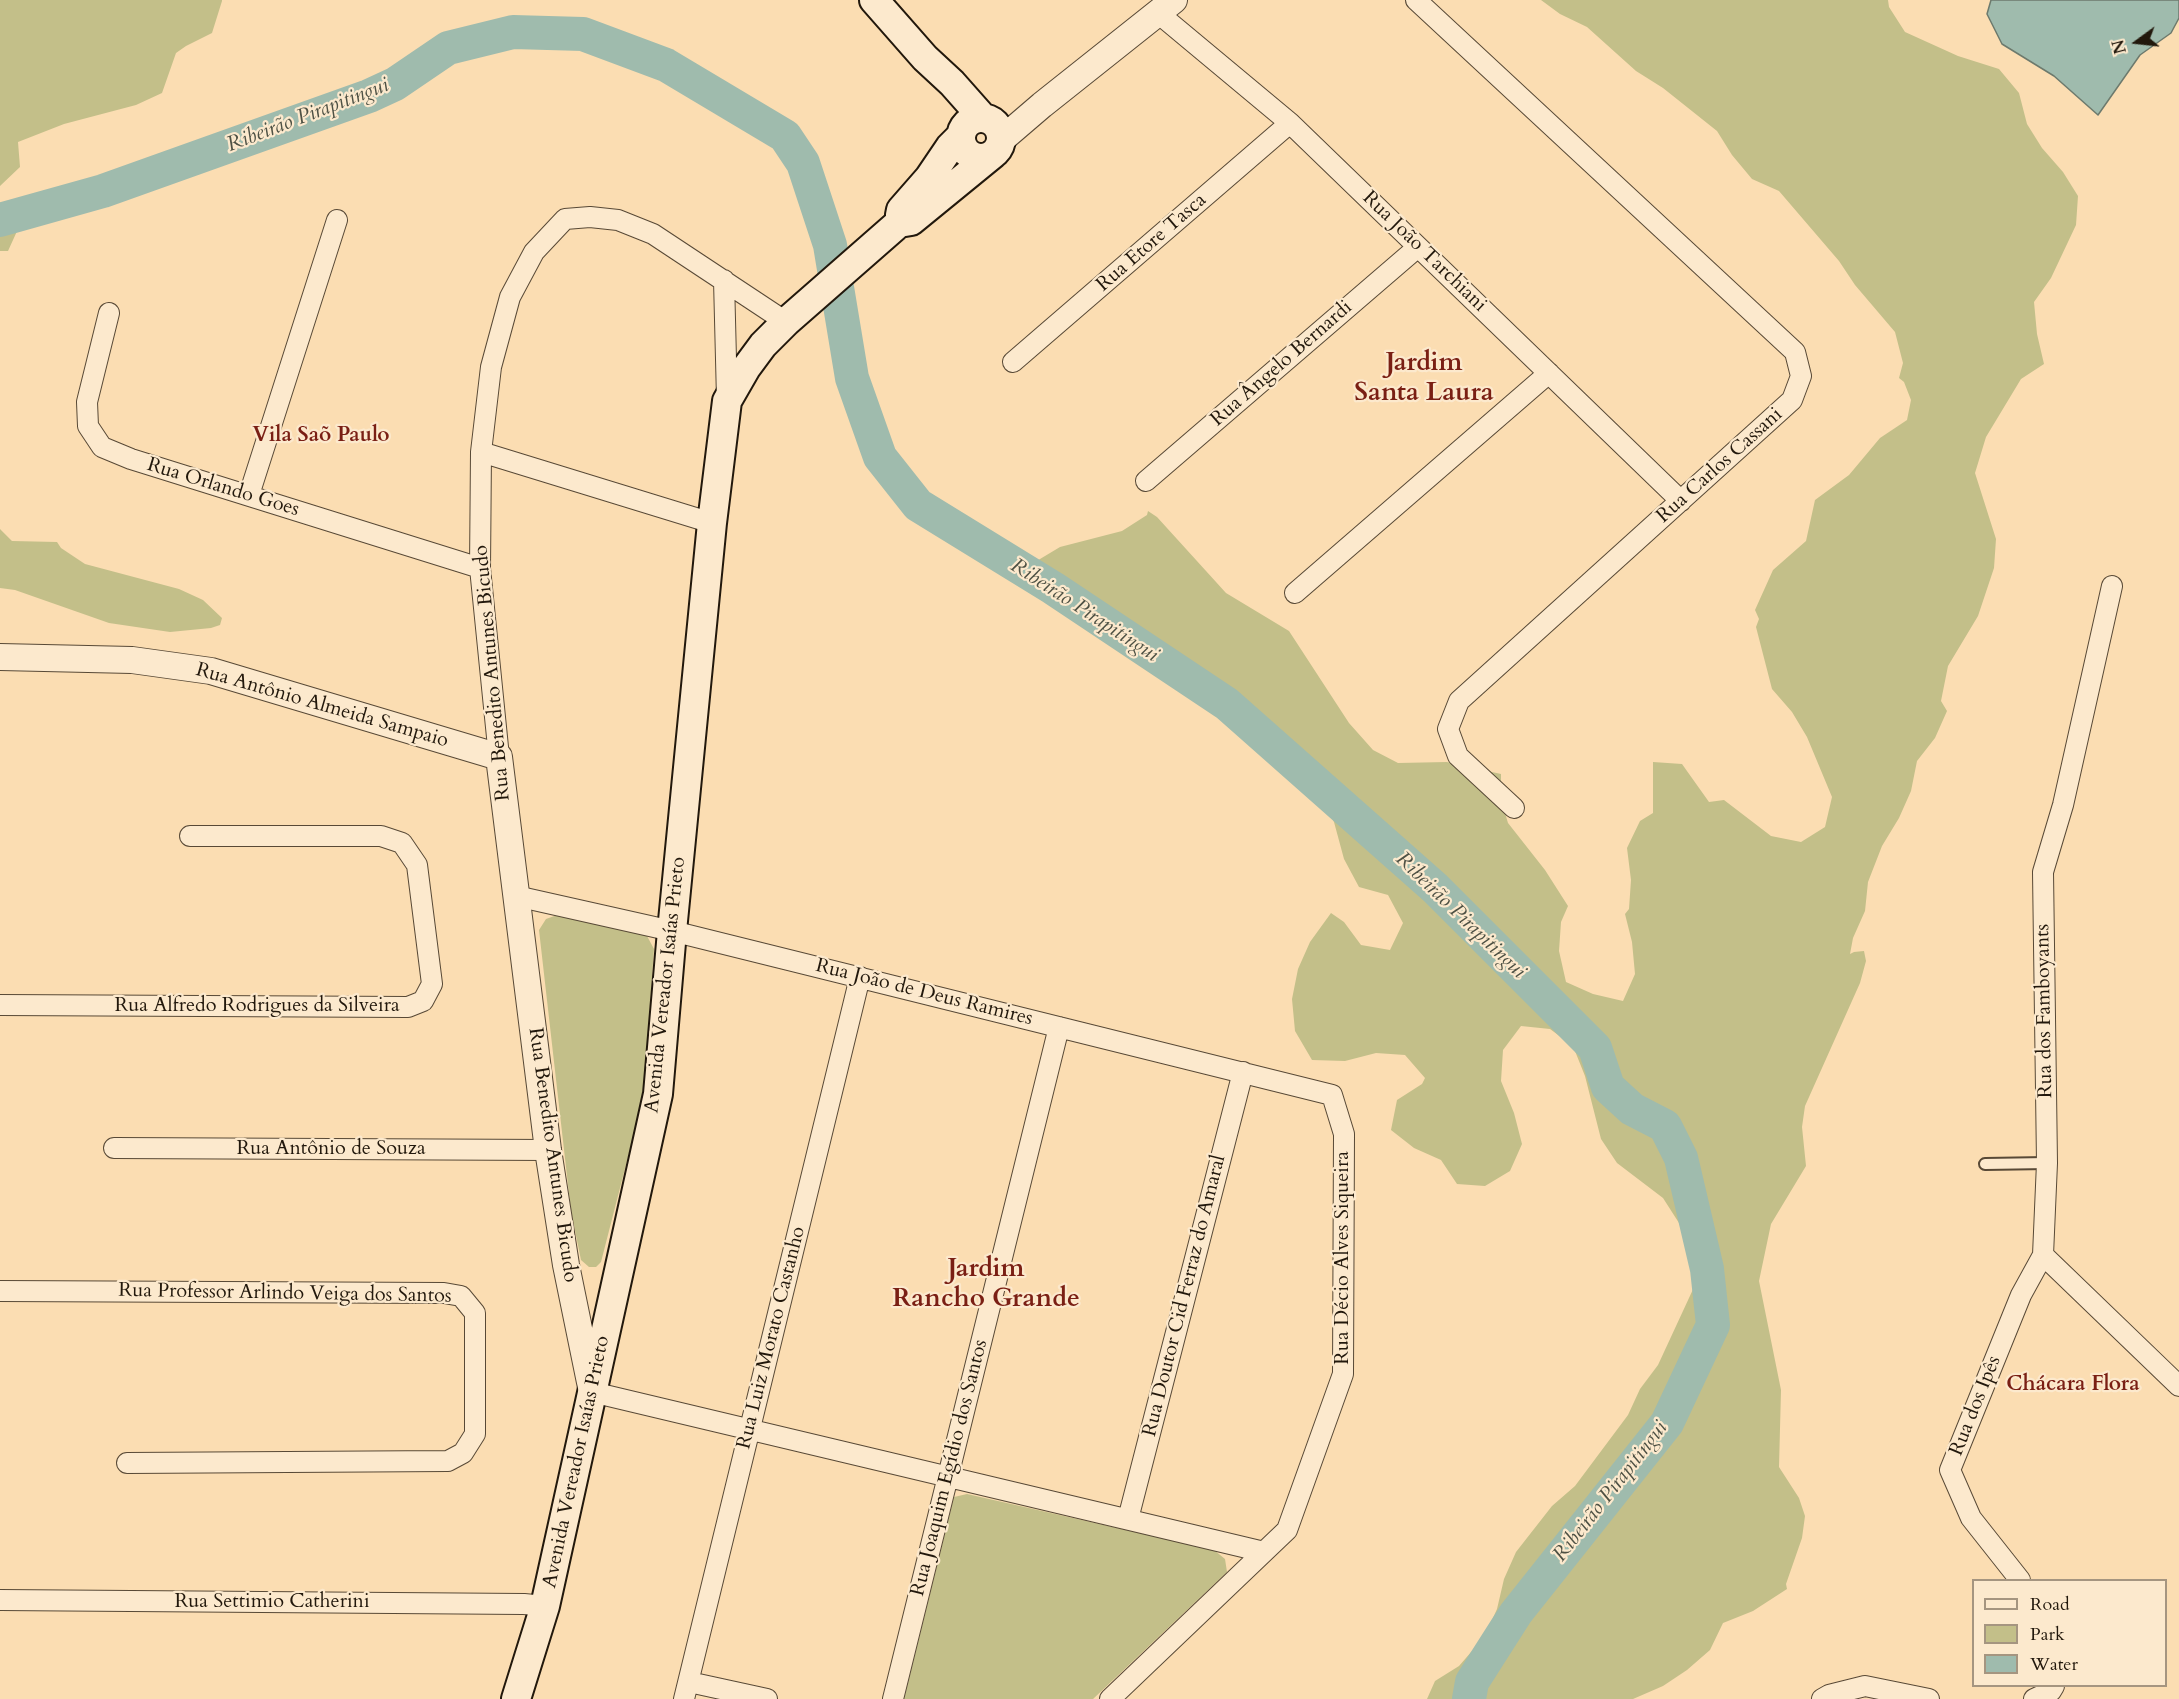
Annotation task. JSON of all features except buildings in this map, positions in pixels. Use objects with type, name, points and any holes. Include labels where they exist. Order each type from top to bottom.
[{"type":"main road","points":[[874,0],[925,58],[952,83],[982,134]]},
{"type":"main road","name":"Avenida Vereador Isaías Prieto","points":[[516,1699],[545,1606],[658,1094],[712,523],[727,401],[763,345],[792,316],[893,228],[911,220],[982,134]]},
{"type":"street","name":"Rua Carlos Cassani","points":[[1416,0],[1795,352],[1801,376],[1792,400],[1459,701],[1448,729],[1458,756],[1514,808]]},
{"type":"street","name":"Rua João Tarchiani","points":[[1166,7],[1290,123],[1681,501]]},
{"type":"street","points":[[982,134],[1042,105],[1166,7]]},
{"type":"street","name":"Rua Etore Tasca","points":[[1013,362],[1290,123]]},
{"type":"street","name":"Rua Benedito Antunes Bicudo","points":[[592,1392],[566,1265],[548,1150],[499,757],[480,568],[481,452],[491,367],[510,297],[534,252],[565,219],[590,217],[618,220],[654,234],[724,280],[792,316]]},
{"type":"street","points":[[249,495],[337,220]]},
{"type":"street","name":"Rua Ângelo Bernardi","points":[[1146,481],[1418,247]]},
{"type":"street","name":"Avenida Vereador Isaías Prieto","points":[[724,280],[727,401]]},
{"type":"street","name":"Rua Orlando Goes","points":[[108,313],[87,402],[88,426],[102,447],[131,459],[480,568]]},
{"type":"street","points":[[1295,593],[1549,373]]},
{"type":"street","points":[[481,452],[712,523]]},
{"type":"street","name":"Rua dos Famboyants","points":[[2043,1255],[2047,1163],[2043,872],[2063,805],[2112,586]]},
{"type":"street","name":"Rua Antônio Almeida Sampaio","points":[[0,657],[132,660],[211,671],[499,757]]},
{"type":"street","name":"Rua Alfredo Rodrigues da Silveira","points":[[0,1005],[408,1007],[423,1001],[432,984],[417,865],[402,843],[381,836],[190,836]]},
{"type":"street","name":"Rua João de Deus Ramires","points":[[516,896],[672,931],[1332,1095]]},
{"type":"street","name":"Rua Luiz Morato Castanho","points":[[686,1691],[860,977]]},
{"type":"street","name":"Rua Joaquim Egídio dos Santos","points":[[893,1699],[1059,1027]]},
{"type":"street","name":"Rua Doutor Cid Ferraz do Amaral","points":[[1128,1520],[1243,1072]]},
{"type":"street","name":"Rua Décio Alves Siqueira","points":[[1110,1699],[1287,1530],[1343,1374],[1344,1134],[1332,1095]]},
{"type":"street","name":"Rua Antônio de Souza","points":[[114,1148],[548,1150]]},
{"type":"street","points":[[2043,1255],[2179,1386]]},
{"type":"street","name":"Rua dos Ipês","points":[[2018,1579],[1971,1518],[1950,1470],[2021,1295],[2043,1255]]},
{"type":"street","name":"Rua Professor Arlindo Veiga dos Santos","points":[[0,1291],[444,1293],[461,1296],[475,1313],[475,1434],[463,1452],[448,1461],[127,1463]]},
{"type":"street","points":[[592,1392],[1264,1552]]},
{"type":"street","name":"Rua Settimio Catherini","points":[[0,1600],[545,1606]]},
{"type":"street","points":[[1822,1699],[1829,1695],[1865,1686],[1929,1699]]},
{"type":"street","points":[[2034,1699],[2051,1691],[2053,1687]]},
{"type":"street","points":[[686,1691],[767,1699]]},
{"type":"lane","points":[[1985,1164],[2047,1163]]},
{"type":"green space","points":[[0,0],[222,1],[212,33],[176,53],[162,93],[136,105],[64,124],[18,142],[20,167],[0,186]]},
{"type":"green space","points":[[1541,0],[1888,0],[1889,7],[1905,32],[1958,56],[1999,69],[2019,93],[2027,124],[2078,196],[2076,225],[2051,278],[2034,302],[2037,334],[2044,364],[2021,379],[1986,437],[1975,473],[1996,539],[1994,568],[1978,616],[1948,666],[1941,701],[1947,711],[1935,738],[1917,761],[1911,791],[1899,818],[1882,846],[1868,882],[1865,911],[1853,938],[1850,954],[1864,951],[1866,961],[1860,983],[1805,1106],[1802,1127],[1806,1166],[1771,1224],[1759,1281],[1781,1390],[1779,1467],[1799,1498],[1805,1516],[1802,1538],[1786,1584],[1787,1589],[1753,1611],[1723,1623],[1710,1650],[1687,1670],[1663,1686],[1633,1699],[1427,1699],[1435,1681],[1459,1666],[1485,1636],[1497,1609],[1504,1579],[1516,1552],[1552,1506],[1575,1486],[1628,1415],[1640,1389],[1658,1365],[1695,1285],[1691,1253],[1679,1223],[1663,1198],[1617,1163],[1601,1139],[1585,1076],[1573,1046],[1550,1029],[1521,1026],[1503,1050],[1501,1081],[1514,1113],[1522,1144],[1510,1171],[1485,1186],[1457,1184],[1441,1160],[1414,1148],[1391,1130],[1397,1100],[1422,1084],[1425,1078],[1405,1055],[1376,1053],[1345,1061],[1312,1060],[1295,1031],[1292,999],[1298,969],[1310,942],[1331,913],[1344,922],[1361,945],[1390,950],[1403,923],[1388,895],[1359,887],[1344,859],[1334,822],[1320,794],[1302,771],[1254,736],[1236,713],[1182,687],[1158,670],[1137,647],[1081,614],[1038,582],[1035,562],[1060,547],[1122,531],[1147,515],[1148,511],[1157,517],[1226,593],[1289,631],[1349,723],[1373,750],[1398,763],[1447,762],[1501,774],[1501,800],[1508,823],[1545,870],[1568,906],[1561,922],[1559,951],[1566,982],[1593,994],[1623,1001],[1635,974],[1632,942],[1625,914],[1629,909],[1631,880],[1627,848],[1640,821],[1653,813],[1653,762],[1682,764],[1709,802],[1724,800],[1771,836],[1801,842],[1825,827],[1832,797],[1807,737],[1792,712],[1772,689],[1756,627],[1759,619],[1755,610],[1773,570],[1806,541],[1815,500],[1849,475],[1880,438],[1907,420],[1911,400],[1904,382],[1899,378],[1903,363],[1895,332],[1855,285],[1839,261],[1779,191],[1752,179],[1732,155],[1717,131],[1663,88],[1636,71],[1587,27],[1560,14]]},
{"type":"green space","points":[[0,202],[18,229],[8,251],[0,251]]},
{"type":"green space","points":[[0,529],[12,541],[57,542],[61,548],[85,564],[179,589],[203,600],[222,618],[220,625],[170,632],[109,623],[15,590],[0,588]]},
{"type":"green space","points":[[560,914],[647,936],[654,949],[645,1077],[639,1114],[601,1262],[596,1267],[589,1267],[581,1260],[571,1211],[539,930],[546,919]]},
{"type":"green space","points":[[967,1494],[1214,1550],[1225,1559],[1227,1572],[1093,1699],[904,1699],[954,1497]]},
{"type":"water","points":[[1991,0],[2179,0],[2179,18],[2171,33],[2140,55],[2098,115],[2054,76],[2002,44],[1987,14]]},
{"type":"waterway","name":"Ribeirão Pirapitingui","points":[[0,220],[103,191],[369,96],[395,84],[448,48],[513,32],[583,34],[666,65],[785,136],[803,163],[830,245],[852,378],[880,457],[918,505],[1053,588],[1227,704],[1435,888],[1595,1048],[1608,1087],[1632,1109],[1665,1126],[1681,1158],[1707,1269],[1713,1325],[1667,1423],[1516,1613],[1472,1682],[1469,1699]]},
{"type":"district","name":"Jardim Santa Laura","points":[[1424,379]]},
{"type":"district","name":"Vila Saõ Paulo","points":[[321,436]]},
{"type":"district","name":"Jardim Rancho Grande","points":[[986,1285]]},
{"type":"district","name":"Chácara Flora","points":[[2073,1385]]}]
